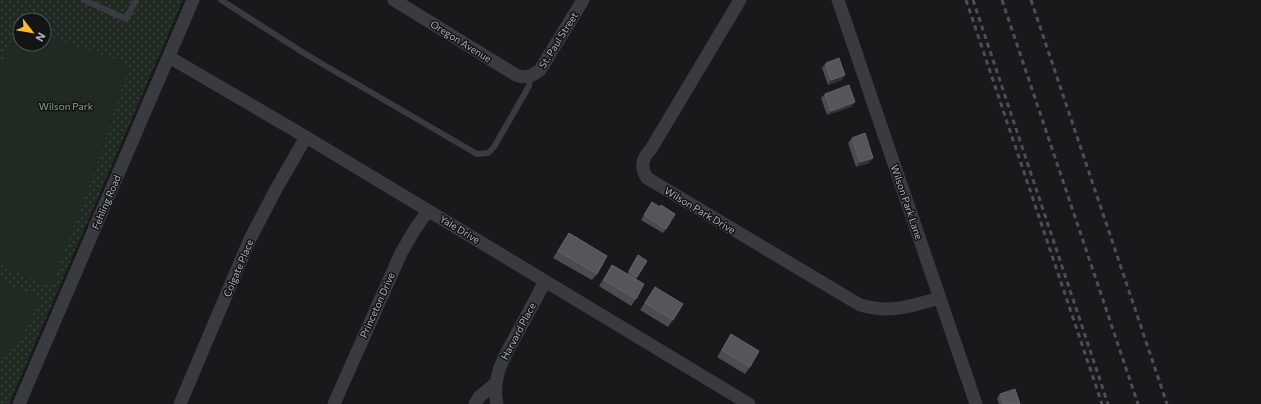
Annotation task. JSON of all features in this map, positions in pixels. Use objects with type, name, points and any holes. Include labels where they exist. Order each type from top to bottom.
[{"type":"street","name":"Fehling Road","points":[[19,404],[193,0]]},
{"type":"street","name":"Oregon Avenue","points":[[394,0],[516,75],[525,77],[530,76]]},
{"type":"street","name":"Wilson Park Drive","points":[[740,0],[652,149],[646,154],[642,166],[647,178],[860,305],[886,310],[899,309],[940,298]]},
{"type":"street","name":"Wilson Park Lane","points":[[838,0],[976,404]]},
{"type":"street","name":"St. Paul Street","points":[[530,76],[540,70],[579,2]]},
{"type":"street","name":"Yale Drive","points":[[169,57],[306,137],[749,404]]},
{"type":"street","name":"Colgate Place","points":[[180,404],[250,239],[274,191],[306,137]]},
{"type":"street","name":"Princeton Drive","points":[[334,404],[401,253],[415,229],[428,211]]},
{"type":"street","name":"Harvard Place","points":[[497,404],[495,397],[496,383],[504,356],[545,281]]},
{"type":"street","points":[[475,404],[479,397],[496,383]]},
{"type":"lane","points":[[84,0],[126,20],[136,0]]},
{"type":"lane","points":[[100,7],[103,0]]},
{"type":"lane","points":[[221,0],[307,55],[477,154],[488,153],[494,147],[529,86],[530,76]]},
{"type":"green space","name":"Wilson Park","points":[[0,0],[183,0],[9,404],[0,404]]},
{"type":"green space","points":[[52,38],[130,64],[97,166],[51,287],[0,265],[0,69],[8,44],[12,42],[12,52],[52,52]]},
{"type":"green space","points":[[0,281],[42,298],[24,333],[0,359]]},
{"type":"building","points":[[839,58],[845,75],[831,80],[826,63]]},
{"type":"building","points":[[849,85],[855,102],[831,111],[825,94]]},
{"type":"building","points":[[865,133],[873,158],[860,162],[852,138]]},
{"type":"building","points":[[652,202],[660,207],[661,205],[675,214],[666,229],[644,215]]},
{"type":"building","points":[[569,233],[607,256],[597,274],[558,251]]},
{"type":"building","points":[[638,255],[647,261],[637,277],[629,271]]},
{"type":"building","points":[[612,265],[644,284],[636,299],[604,280]]},
{"type":"building","points":[[655,287],[683,304],[673,320],[645,303]]},
{"type":"building","points":[[731,334],[759,351],[750,367],[722,350]]},
{"type":"building","points":[[1015,389],[1020,404],[1004,404],[1000,394]]},
{"type":"railway","points":[[966,0],[1102,404]]},
{"type":"railway","points":[[973,0],[1108,404]]},
{"type":"railway","points":[[1002,0],[1138,404]]},
{"type":"railway","points":[[1031,0],[1167,404]]}]
